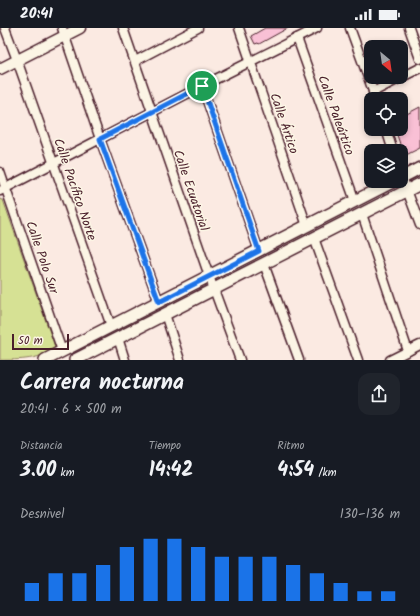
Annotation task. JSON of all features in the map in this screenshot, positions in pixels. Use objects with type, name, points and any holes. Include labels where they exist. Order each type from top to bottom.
[{"type":"main road","points":[[408,173],[420,168]]},
{"type":"main road","points":[[75,360],[420,184]]},
{"type":"main road","points":[[45,360],[379,188]]},
{"type":"street","name":"Calle Pacífico Norte","points":[[5,28],[18,60],[111,326]]},
{"type":"street","points":[[0,69],[18,60],[63,32],[80,28]]},
{"type":"street","name":"Calle Ecuatorial","points":[[123,28],[209,276],[240,360]]},
{"type":"street","points":[[135,61],[198,28]]},
{"type":"street","name":"Calle Ártico","points":[[239,28],[307,226]]},
{"type":"street","points":[[3,190],[152,111],[317,28]]},
{"type":"street","points":[[350,28],[373,92]]},
{"type":"street","points":[[409,28],[417,38],[420,59]]},
{"type":"street","points":[[63,32],[159,302]]},
{"type":"street","name":"Calle Paleártico","points":[[297,38],[355,201]]},
{"type":"street","points":[[381,92],[420,68]]},
{"type":"street","points":[[202,86],[259,251]]},
{"type":"street","name":"Calle Polo Sur","points":[[0,172],[3,190],[62,351]]},
{"type":"street","points":[[407,190],[420,225]]},
{"type":"street","points":[[362,214],[408,351]]},
{"type":"street","points":[[314,238],[358,360]]},
{"type":"street","points":[[264,264],[299,360]]},
{"type":"street","points":[[164,314],[180,360]]},
{"type":"street","points":[[118,338],[125,360]]},
{"type":"street","points":[[390,360],[420,345]]},
{"type":"green space","points":[[0,199],[3,200],[55,347],[44,355],[37,357],[0,360]]},
{"type":"building","points":[[265,28],[288,28],[259,44],[255,44],[251,36]]},
{"type":"building","points":[[420,107],[420,148],[408,154],[408,144],[400,144],[397,136],[408,136],[408,113]]},
{"type":"route","points":[[202,86],[259,251],[159,302],[100,139],[202,86]]}]
